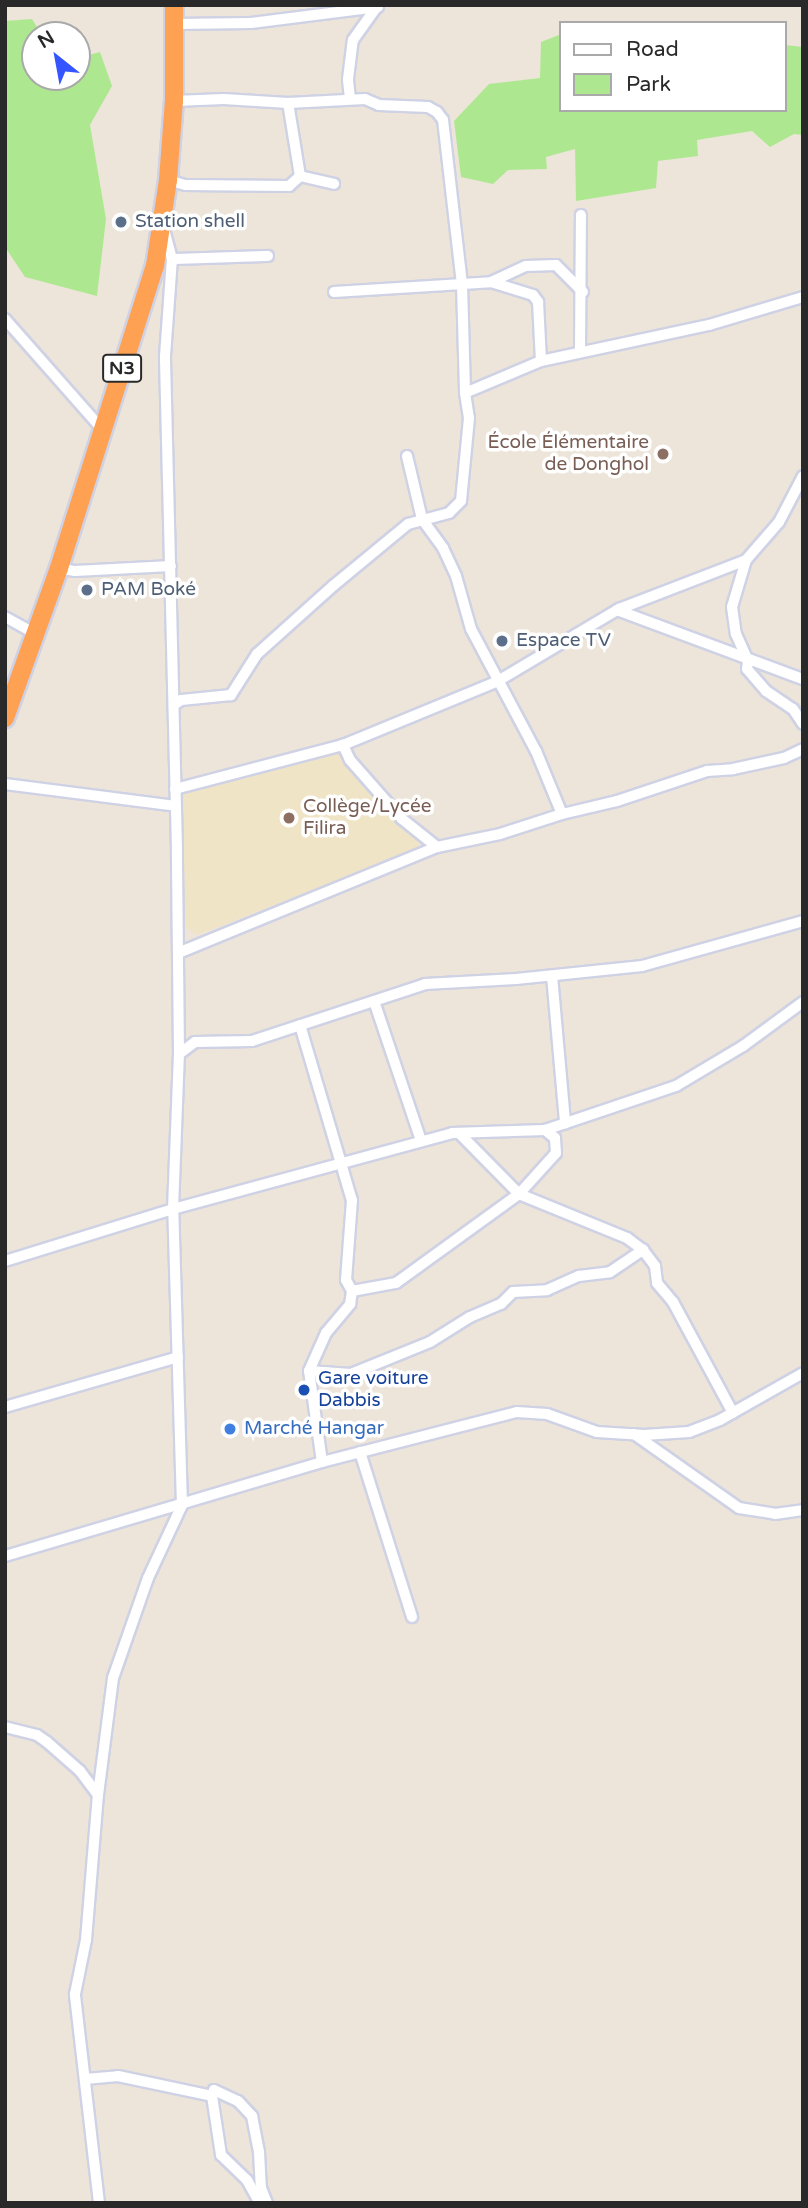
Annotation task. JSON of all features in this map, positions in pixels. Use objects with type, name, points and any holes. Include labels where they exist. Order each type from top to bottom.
[{"type":"highway","name":"N3","points":[[5,718],[59,568],[101,428],[155,266],[163,226],[174,101],[174,5]]},
{"type":"street","points":[[175,24],[251,23],[378,6]]},
{"type":"street","points":[[350,99],[348,79],[353,40],[378,6]]},
{"type":"street","points":[[174,101],[224,99],[288,103],[365,99],[379,105],[428,107],[443,120],[462,284],[469,439],[461,501],[449,513],[408,524],[334,585],[257,654],[231,695],[181,700],[174,705]]},
{"type":"street","points":[[288,103],[300,176]]},
{"type":"street","points":[[168,180],[185,185],[289,186],[300,176]]},
{"type":"street","points":[[300,176],[334,184]]},
{"type":"street","points":[[580,350],[583,292],[581,215]]},
{"type":"street","points":[[100,2203],[75,1994],[86,1940],[98,1795],[113,1678],[148,1578],[182,1505],[173,1209],[179,1054],[165,356],[172,259],[163,226]]},
{"type":"street","points":[[172,259],[268,256]]},
{"type":"street","points":[[334,292],[491,282],[526,266],[556,265],[583,292]]},
{"type":"street","points":[[491,282],[533,295],[538,302],[541,361]]},
{"type":"street","points":[[465,393],[541,361],[580,350],[709,325],[803,297]]},
{"type":"street","points":[[5,319],[101,428]]},
{"type":"street","points":[[407,456],[422,519],[443,548],[456,576],[471,629],[536,751],[562,814]]},
{"type":"street","points":[[803,476],[779,522],[746,560],[732,607],[736,634],[748,661],[747,669],[766,691],[793,709],[803,724]]},
{"type":"street","points":[[175,789],[343,745],[498,681],[617,610],[746,560]]},
{"type":"street","points":[[59,568],[75,571],[171,566]]},
{"type":"street","points":[[617,610],[748,661],[803,679]]},
{"type":"street","points":[[5,617],[36,634]]},
{"type":"street","points":[[343,745],[350,760],[402,820],[436,846]]},
{"type":"street","points":[[178,953],[436,846],[500,834],[562,814],[617,801],[707,771],[771,761],[803,749]]},
{"type":"street","points":[[5,784],[176,806]]},
{"type":"street","points":[[179,1054],[195,1042],[252,1041],[425,984],[552,976],[642,966],[803,921]]},
{"type":"street","points":[[552,976],[565,1123]]},
{"type":"street","points":[[374,1001],[421,1141]]},
{"type":"street","points":[[5,1261],[173,1209],[421,1141],[459,1133],[545,1130],[676,1086],[743,1046],[803,1002]]},
{"type":"street","points":[[300,1025],[352,1200],[346,1280],[352,1291],[350,1304],[326,1333],[309,1371],[322,1462]]},
{"type":"street","points":[[352,1291],[396,1283],[519,1194],[556,1153],[555,1138],[545,1130]]},
{"type":"street","points":[[459,1133],[519,1194],[627,1238],[643,1250],[655,1266],[657,1283],[673,1302],[733,1413]]},
{"type":"street","points":[[309,1371],[351,1374],[430,1342],[470,1317],[501,1304],[513,1292],[547,1290],[579,1276],[610,1272],[643,1250]]},
{"type":"street","points":[[5,1407],[178,1357]]},
{"type":"street","points":[[5,1556],[322,1462],[517,1412],[547,1414],[597,1432],[689,1432],[733,1413],[803,1373]]},
{"type":"street","points":[[634,1434],[739,1508],[775,1514],[803,1510]]},
{"type":"street","points":[[360,1452],[412,1617]]},
{"type":"street","points":[[5,1727],[37,1735],[47,1742],[80,1771],[98,1795]]},
{"type":"street","points":[[85,2079],[118,2076],[212,2096]]},
{"type":"street","points":[[260,2203],[247,2180],[221,2155],[212,2096],[214,2090],[238,2101],[252,2116],[261,2188],[267,2203]]},
{"type":"shaded area","name":"Collège/Lycée Filira","points":[[336,749],[419,843],[417,849],[197,935],[182,925],[181,793]]},
{"type":"green space","points":[[32,19],[33,21],[21,21],[21,91],[91,91],[91,54],[100,52],[112,86],[90,125],[106,219],[97,296],[25,277],[5,247],[5,21]]},
{"type":"green space","points":[[559,35],[560,112],[787,112],[787,45],[803,47],[803,135],[794,134],[770,147],[752,131],[697,140],[698,156],[658,161],[656,188],[576,201],[575,149],[546,157],[547,169],[508,170],[493,184],[461,177],[454,121],[489,84],[540,78],[541,42]]},
{"type":"place","name":"Station shell","points":[[121,222]]},
{"type":"place","name":"École Élémentaire de Donghol","points":[[663,454]]},
{"type":"place","name":"PAM Boké","points":[[87,590]]},
{"type":"place","name":"Espace TV","points":[[502,641]]},
{"type":"place","name":"Collège/Lycée Filira","points":[[289,818]]},
{"type":"place","name":"Gare voiture Dabbis","points":[[304,1390]]},
{"type":"place","name":"Marché Hangar","points":[[230,1429]]}]
